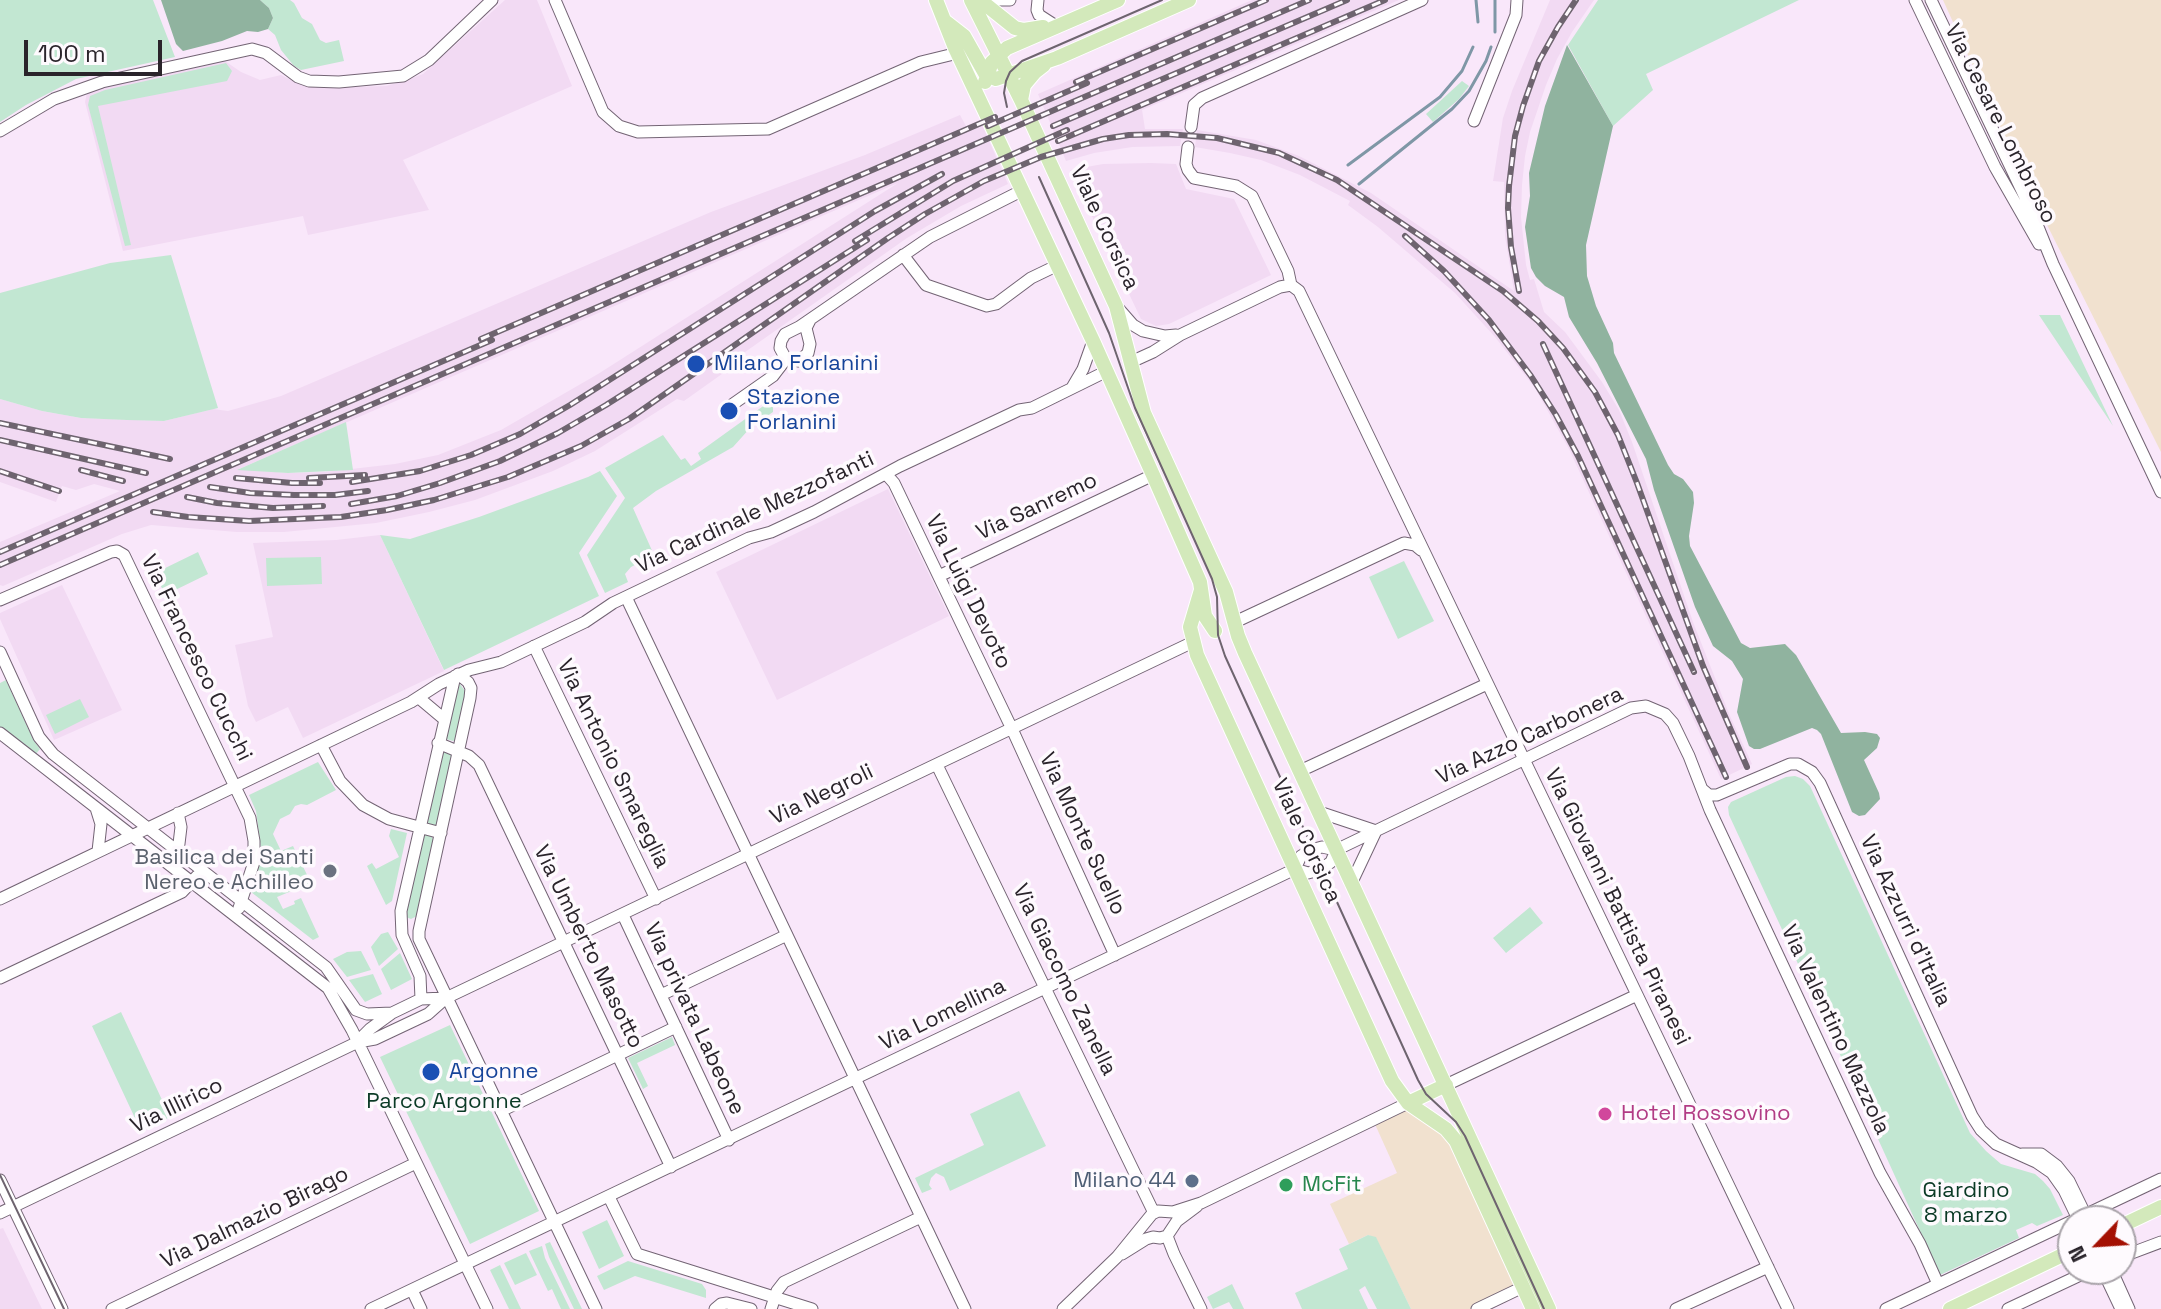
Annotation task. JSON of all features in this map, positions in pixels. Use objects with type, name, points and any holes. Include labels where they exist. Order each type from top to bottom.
[{"type":"main road","points":[[936,0],[1196,571],[1205,616],[1215,631]]},
{"type":"main road","name":"Viale Corsica","points":[[971,0],[979,7],[998,55],[1116,306],[1144,413],[1226,592],[1245,653],[1549,1309]]},
{"type":"main road","points":[[986,112],[983,94],[986,75],[998,55],[1012,45],[1118,0]]},
{"type":"main road","points":[[958,43],[993,79],[1057,58],[1189,0]]},
{"type":"main road","points":[[958,43],[975,29],[979,7],[1019,29],[1056,26]]},
{"type":"main road","points":[[1021,100],[1022,90],[1030,77],[1057,58]]},
{"type":"main road","points":[[1107,371],[1131,362]]},
{"type":"main road","name":"Viale Corsica","points":[[1201,590],[1190,623],[1193,642],[1392,1081],[1408,1103],[1446,1129],[1456,1141],[1533,1309]]},
{"type":"main road","name":"Via Negroli","points":[[1193,642],[1235,622]]},
{"type":"main road","points":[[1408,1103],[1446,1085]]},
{"type":"main road","points":[[2137,1218],[2161,1207]]},
{"type":"main road","points":[[1950,1309],[2057,1258]]},
{"type":"street","points":[[0,131],[54,99],[102,82],[252,49],[266,53],[298,77],[309,81],[339,82],[403,76],[429,60],[492,0]]},
{"type":"street","points":[[555,0],[599,105],[613,122],[634,132],[768,129],[958,43]]},
{"type":"street","points":[[998,0],[1010,0]]},
{"type":"street","points":[[1038,0],[1039,15],[1056,26]]},
{"type":"street","points":[[1191,122],[1194,105],[1202,98],[1422,0]]},
{"type":"street","points":[[1474,121],[1515,18],[1517,0]]},
{"type":"street","name":"Via Cesare Lombroso","points":[[1915,0],[1995,167],[2031,232],[2053,264]]},
{"type":"street","name":"Via Cesare Lombroso","points":[[1931,0],[2161,492]]},
{"type":"street","name":"Via Giovanni Battista Piranesi","points":[[1188,147],[1186,164],[1194,178],[1236,186],[1252,196],[1288,271],[1291,285],[1299,291],[1788,1309]]},
{"type":"street","points":[[786,359],[780,348],[782,337],[948,227],[1023,190]]},
{"type":"street","points":[[903,255],[926,285],[987,306],[996,304],[1031,278],[1058,265]]},
{"type":"street","points":[[1131,362],[1180,335],[1280,287],[1291,285]]},
{"type":"street","name":"Viale Corsica","points":[[1116,306],[1143,331],[1165,336],[1180,335]]},
{"type":"street","points":[[786,359],[799,361],[808,353],[810,344],[806,328],[810,320]]},
{"type":"street","points":[[1071,389],[1083,369],[1093,341]]},
{"type":"street","points":[[733,404],[773,376],[786,359]]},
{"type":"street","name":"Via Cardinale Mezzofanti","points":[[0,899],[419,698],[457,675],[501,662],[589,620],[626,597],[749,538],[786,526],[1013,412],[1032,408],[1107,371]]},
{"type":"street","name":"Via Luigi Devoto","points":[[886,474],[894,483],[1012,729]]},
{"type":"street","name":"Via Sanremo","points":[[939,576],[1153,475]]},
{"type":"street","points":[[1235,622],[1404,543],[1410,534],[1409,522]]},
{"type":"street","points":[[1404,543],[1417,546],[1424,553]]},
{"type":"street","name":"Via Francesco Cucchi","points":[[0,600],[117,551],[124,555],[251,821],[255,847],[253,869],[237,917]]},
{"type":"street","points":[[626,597],[965,1309]]},
{"type":"street","name":"Via Negroli","points":[[446,998],[1193,642]]},
{"type":"street","name":"Via Antonio Smareglia","points":[[534,646],[656,899]]},
{"type":"street","points":[[0,652],[45,746],[326,967],[356,1010],[367,1014],[392,1013]]},
{"type":"street","points":[[421,999],[420,976],[400,926],[401,911],[438,743],[457,675],[464,678],[471,688],[419,931],[422,947],[596,1309]]},
{"type":"street","points":[[1300,771],[1487,684]]},
{"type":"street","points":[[419,698],[444,719]]},
{"type":"street","name":"Via Azzo Carbonera","points":[[1336,850],[1638,706],[1654,708],[1669,717],[1703,790]]},
{"type":"street","name":"Via Monte Suello","points":[[1012,729],[1115,955]]},
{"type":"street","points":[[0,733],[328,988],[358,1042],[487,1309]]},
{"type":"street","name":"Via Umberto Masotto","points":[[438,743],[469,756],[479,765],[671,1167]]},
{"type":"street","points":[[321,745],[340,781],[372,811],[441,833]]},
{"type":"street","name":"Via Azzurri d'Italia","points":[[1703,790],[1713,796],[1790,764],[1798,764],[1812,772],[1972,1116],[1988,1138],[2004,1150],[2016,1155],[2032,1153],[2049,1158],[2069,1181],[2077,1205]]},
{"type":"street","name":"Via Giacomo Zanella","points":[[937,765],[1155,1215]]},
{"type":"street","points":[[1696,772],[1710,789],[1729,790]]},
{"type":"street","name":"Via Valentino Mazzola","points":[[1703,790],[1883,1180],[1920,1244],[1938,1284]]},
{"type":"street","points":[[96,808],[101,824],[98,851]]},
{"type":"street","name":"Viale Corsica","points":[[1319,812],[1376,831],[1351,884]]},
{"type":"street","points":[[178,813],[181,827],[178,852]]},
{"type":"street","name":"Via Lomellina","points":[[371,1309],[1295,869],[1301,856],[1311,850],[1322,847],[1336,850],[1331,862],[1320,870],[1304,873],[1295,869]]},
{"type":"street","points":[[0,978],[182,892],[201,870]]},
{"type":"street","name":"Via privata Labeone","points":[[623,915],[729,1140]]},
{"type":"street","points":[[400,926],[419,931]]},
{"type":"street","points":[[661,995],[787,935]]},
{"type":"street","points":[[1446,1085],[1637,995]]},
{"type":"street","points":[[358,1042],[375,1039],[428,1014],[446,998]]},
{"type":"street","points":[[358,1042],[392,1013],[421,999],[446,998]]},
{"type":"street","points":[[501,1111],[676,1027]]},
{"type":"street","name":"Via Illirico","points":[[0,1213],[358,1042]]},
{"type":"street","points":[[1063,1309],[1155,1215],[1201,1203],[1408,1103]]},
{"type":"street","name":"Via Dalmazio Birago","points":[[112,1309],[416,1163]]},
{"type":"street","points":[[2110,1205],[2161,1179]]},
{"type":"street","points":[[0,1180],[62,1309]]},
{"type":"street","points":[[609,1197],[637,1254],[713,1278],[773,1303],[812,1309]]},
{"type":"street","points":[[1117,1257],[1144,1240],[1160,1238],[1201,1203]]},
{"type":"street","points":[[1155,1215],[1170,1217],[1174,1254],[1201,1309]]},
{"type":"street","points":[[1153,1237],[1147,1230],[1155,1215]]},
{"type":"street","points":[[773,1303],[784,1282],[921,1217]]},
{"type":"street","points":[[1886,1309],[2057,1230]]},
{"type":"street","points":[[2137,1251],[2161,1242]]},
{"type":"street","points":[[1676,1309],[1768,1267]]},
{"type":"street","points":[[713,1278],[722,1288],[722,1298],[716,1308]]},
{"type":"street","points":[[2008,1309],[2059,1285]]},
{"type":"street","points":[[2110,1285],[2121,1309]]},
{"type":"street","points":[[2118,1285],[2129,1309]]},
{"type":"street","points":[[1477,1309],[1523,1287]]},
{"type":"street","points":[[412,1290],[421,1309]]},
{"type":"street","points":[[716,1308],[727,1303],[751,1309]]},
{"type":"shaded area","points":[[505,0],[537,0],[572,86],[403,160],[429,210],[308,235],[303,216],[123,251],[85,102],[87,93],[225,61],[260,80],[281,75],[303,86],[320,88],[386,86],[423,74]]},
{"type":"shaded area","points":[[1252,0],[1399,0],[1142,110],[1145,129],[1183,129],[1180,146],[1132,147],[1066,161],[1038,94]]},
{"type":"shaded area","points":[[1550,0],[1594,0],[1557,59],[1530,132],[1525,156],[1521,217],[1526,265],[1530,280],[1534,279],[1544,312],[1565,332],[1602,382],[1619,410],[1632,442],[1693,622],[1752,764],[1721,779],[1569,449],[1535,388],[1495,337],[1455,293],[1348,205],[1350,201],[1300,175],[1261,160],[1195,147],[1197,130],[1256,140],[1299,156],[1371,193],[1514,291],[1505,236],[1504,182],[1493,181],[1503,118]]},
{"type":"shaded area","points":[[1943,0],[2161,0],[2161,452],[2024,179]]},
{"type":"shaded area","points":[[960,115],[966,126],[980,120],[1008,184],[961,206],[907,238],[738,357],[736,364],[684,401],[677,399],[595,451],[553,471],[475,500],[376,523],[284,532],[237,532],[151,525],[0,585],[0,542],[120,491],[94,484],[76,490],[62,486],[56,502],[0,482],[0,399],[81,418],[164,421],[213,409],[228,411],[281,396],[711,212],[865,155]],"holes":[[[898,183],[598,374],[501,430],[438,455],[395,464],[325,472],[239,469]]]},
{"type":"shaded area","points":[[1103,164],[1176,164],[1186,189],[1234,199],[1271,275],[1169,324],[1156,326],[1141,319],[1070,170]]},
{"type":"shaded area","points":[[888,489],[949,616],[777,700],[716,572]]},
{"type":"shaded area","points":[[380,535],[444,671],[303,738],[288,707],[256,722],[248,706],[235,645],[273,637],[253,543]]},
{"type":"shaded area","points":[[62,585],[122,710],[54,740],[0,613]]},
{"type":"shaded area","points":[[1408,1103],[1445,1130],[1521,1287],[1473,1309],[1411,1309],[1376,1238],[1368,1235],[1349,1244],[1330,1204],[1397,1173],[1374,1122]]},
{"type":"shaded area","points":[[3,1228],[42,1309],[0,1309],[0,1229]]},
{"type":"green space","points":[[0,0],[153,0],[175,57],[76,79],[0,122]]},
{"type":"green space","points":[[161,0],[260,0],[269,8],[273,18],[268,29],[247,31],[183,51],[176,44]]},
{"type":"green space","points":[[260,0],[290,0],[302,18],[312,24],[320,40],[326,43],[339,40],[344,61],[301,70],[294,66],[268,29],[273,18],[269,8]]},
{"type":"green space","points":[[1598,0],[1799,0],[1646,74],[1653,90],[1613,126],[1568,45]]},
{"type":"green space","points":[[1567,45],[1613,126],[1586,245],[1587,276],[1614,353],[1668,465],[1693,492],[1690,546],[1741,643],[1750,648],[1785,644],[1796,655],[1841,733],[1865,732],[1877,734],[1880,738],[1877,748],[1864,760],[1880,799],[1865,815],[1852,812],[1817,730],[1812,728],[1760,749],[1749,746],[1737,712],[1743,679],[1732,661],[1713,646],[1695,607],[1646,459],[1597,363],[1569,317],[1564,297],[1545,286],[1531,268],[1525,227],[1530,196],[1529,173],[1545,106]]},
{"type":"green space","points":[[226,63],[232,71],[227,81],[98,106],[131,245],[125,246],[88,105],[90,96]]},
{"type":"green space","points":[[1462,81],[1469,86],[1433,122],[1426,114]]},
{"type":"green space","points":[[171,255],[218,408],[164,421],[127,420],[81,418],[0,399],[0,293],[110,263]]},
{"type":"green space","points":[[2039,315],[2060,315],[2113,426]]},
{"type":"green space","points":[[773,399],[773,412],[751,427],[733,447],[656,491],[633,508],[654,555],[631,567],[625,574],[628,582],[605,593],[587,555],[625,498],[605,468],[663,435],[681,460],[685,458],[691,466],[701,459],[698,453]]},
{"type":"green space","points":[[346,422],[353,470],[288,473],[237,470]]},
{"type":"green space","points":[[600,471],[617,496],[579,553],[599,596],[444,670],[380,535],[410,539],[479,517]]},
{"type":"green space","points":[[198,552],[208,574],[165,595],[155,573]]},
{"type":"green space","points":[[321,557],[322,584],[267,586],[266,558]]},
{"type":"green space","points":[[1404,561],[1434,621],[1398,639],[1369,577]]},
{"type":"green space","points":[[6,680],[40,749],[35,755],[0,728],[0,683]]},
{"type":"green space","points":[[460,684],[466,697],[456,740],[453,741],[446,739],[456,688]]},
{"type":"green space","points":[[80,699],[89,717],[55,734],[46,715]]},
{"type":"green space","points":[[441,750],[453,753],[435,826],[425,823]]},
{"type":"green space","points":[[318,762],[336,790],[307,805],[295,806],[290,814],[280,819],[273,834],[281,851],[293,846],[311,883],[277,897],[283,909],[301,898],[319,937],[313,940],[251,892],[261,849],[256,811],[249,795]]},
{"type":"green space","name":"Giardino 8 marzo","points":[[1786,777],[1803,779],[1810,786],[1970,1133],[2001,1164],[2035,1174],[2050,1189],[2058,1205],[2057,1218],[2016,1230],[2019,1238],[1940,1275],[1868,1117],[1872,1115],[1867,1103],[1862,1102],[1729,815],[1731,802]]},
{"type":"green space","points":[[391,829],[407,833],[392,901],[386,905],[367,866],[372,863],[376,869],[399,857],[389,836]]},
{"type":"green space","points":[[423,834],[434,840],[417,916],[411,919],[406,917],[404,911]]},
{"type":"green space","points":[[1530,907],[1543,923],[1506,953],[1493,938]]},
{"type":"green space","points":[[388,932],[398,949],[379,966],[371,947],[381,934]]},
{"type":"green space","points":[[361,951],[371,970],[347,977],[333,959],[347,952]]},
{"type":"green space","points":[[400,953],[412,979],[391,990],[381,969]]},
{"type":"green space","points":[[373,974],[382,994],[365,1002],[349,980]]},
{"type":"green space","points":[[121,1012],[170,1117],[141,1131],[92,1026]]},
{"type":"green space","name":"Parco Argonne","points":[[450,1025],[539,1211],[470,1244],[380,1057]]},
{"type":"green space","points":[[672,1037],[675,1045],[637,1063],[648,1086],[643,1089],[628,1058]]},
{"type":"green space","points":[[1019,1091],[1046,1146],[950,1191],[944,1177],[936,1173],[929,1185],[932,1189],[922,1193],[915,1178],[984,1145],[970,1114]]},
{"type":"green space","points":[[607,1220],[624,1256],[599,1269],[582,1232]]},
{"type":"green space","points":[[1368,1235],[1376,1237],[1411,1309],[1377,1309],[1365,1286],[1359,1290],[1368,1309],[1302,1309],[1295,1293],[1348,1269],[1339,1249]]},
{"type":"green space","points":[[550,1242],[582,1309],[574,1309],[549,1257],[545,1244]]},
{"type":"green space","points":[[542,1246],[570,1309],[561,1309],[552,1289],[548,1291],[529,1251]]},
{"type":"green space","points":[[526,1253],[537,1275],[515,1285],[504,1263]]},
{"type":"green space","points":[[628,1261],[702,1284],[706,1298],[635,1276],[604,1290],[597,1276]]},
{"type":"green space","points":[[500,1265],[521,1309],[509,1309],[490,1270]]},
{"type":"green space","points":[[1232,1284],[1244,1309],[1233,1309],[1229,1302],[1213,1309],[1207,1297]]},
{"type":"waterway","points":[[1476,0],[1478,22]]},
{"type":"waterway","points":[[1495,0],[1495,32]]},
{"type":"waterway","points":[[1348,165],[1440,97],[1462,71],[1473,47]]},
{"type":"waterway","points":[[1359,184],[1452,109],[1469,91],[1491,47]]},
{"type":"tram line","points":[[1007,107],[1004,93],[1006,81],[1010,72],[1022,61],[1162,0]]},
{"type":"tram line","points":[[1039,177],[1109,333],[1135,408],[1212,579],[1217,597],[1218,635],[1225,656],[1418,1080],[1426,1094],[1456,1122],[1465,1136],[1544,1309]]},
{"type":"tram line","points":[[0,1175],[64,1309]]},
{"type":"railway","points":[[1076,82],[1266,0]]},
{"type":"railway","points":[[0,565],[1309,0]]},
{"type":"railway","points":[[1053,126],[1347,0]]},
{"type":"railway","points":[[1058,141],[1385,0]]},
{"type":"railway","points":[[1519,291],[1508,208],[1515,136],[1539,61],[1576,0]]},
{"type":"railway","points":[[988,126],[1087,83]]},
{"type":"railway","points":[[481,339],[995,117]]},
{"type":"railway","points":[[855,241],[953,181],[1067,130]]},
{"type":"railway","points":[[153,512],[249,521],[341,517],[434,500],[508,477],[581,446],[629,419],[888,238],[984,181],[1041,157],[1103,139],[1167,134],[1217,138],[1279,153],[1337,180],[1503,291],[1563,348],[1595,392],[1618,435],[1703,666],[1747,767]]},
{"type":"railway","points":[[352,482],[420,471],[471,455],[520,434],[875,211],[942,174]]},
{"type":"railway","points":[[1405,236],[1444,271],[1489,320],[1556,415],[1578,456],[1726,777]]},
{"type":"railway","points":[[351,504],[397,496],[440,483],[500,461],[558,433],[867,240]]},
{"type":"railway","points":[[0,552],[492,340]]},
{"type":"railway","points":[[1543,344],[1694,672]]},
{"type":"railway","points":[[0,423],[170,459]]},
{"type":"railway","points":[[0,440],[146,473]]},
{"type":"railway","points":[[81,470],[123,481]]},
{"type":"railway","points":[[0,471],[59,491]]},
{"type":"railway","points":[[309,478],[365,475]]},
{"type":"railway","points":[[236,478],[320,483]]},
{"type":"railway","points":[[210,487],[294,495],[368,491]]},
{"type":"railway","points":[[187,497],[273,508],[323,506]]},
{"type":"place","name":"Milano Forlanini","points":[[696,364]]},
{"type":"place","name":"Stazione Forlanini","points":[[729,411]]},
{"type":"place","name":"Basilica dei Santi Nereo e Achilleo","points":[[330,871]]},
{"type":"place","name":"Argonne","points":[[431,1072]]},
{"type":"place","name":"Hotel Rossovino","points":[[1605,1114]]},
{"type":"place","name":"Milano 44","points":[[1192,1181]]},
{"type":"place","name":"McFit","points":[[1286,1185]]}]
